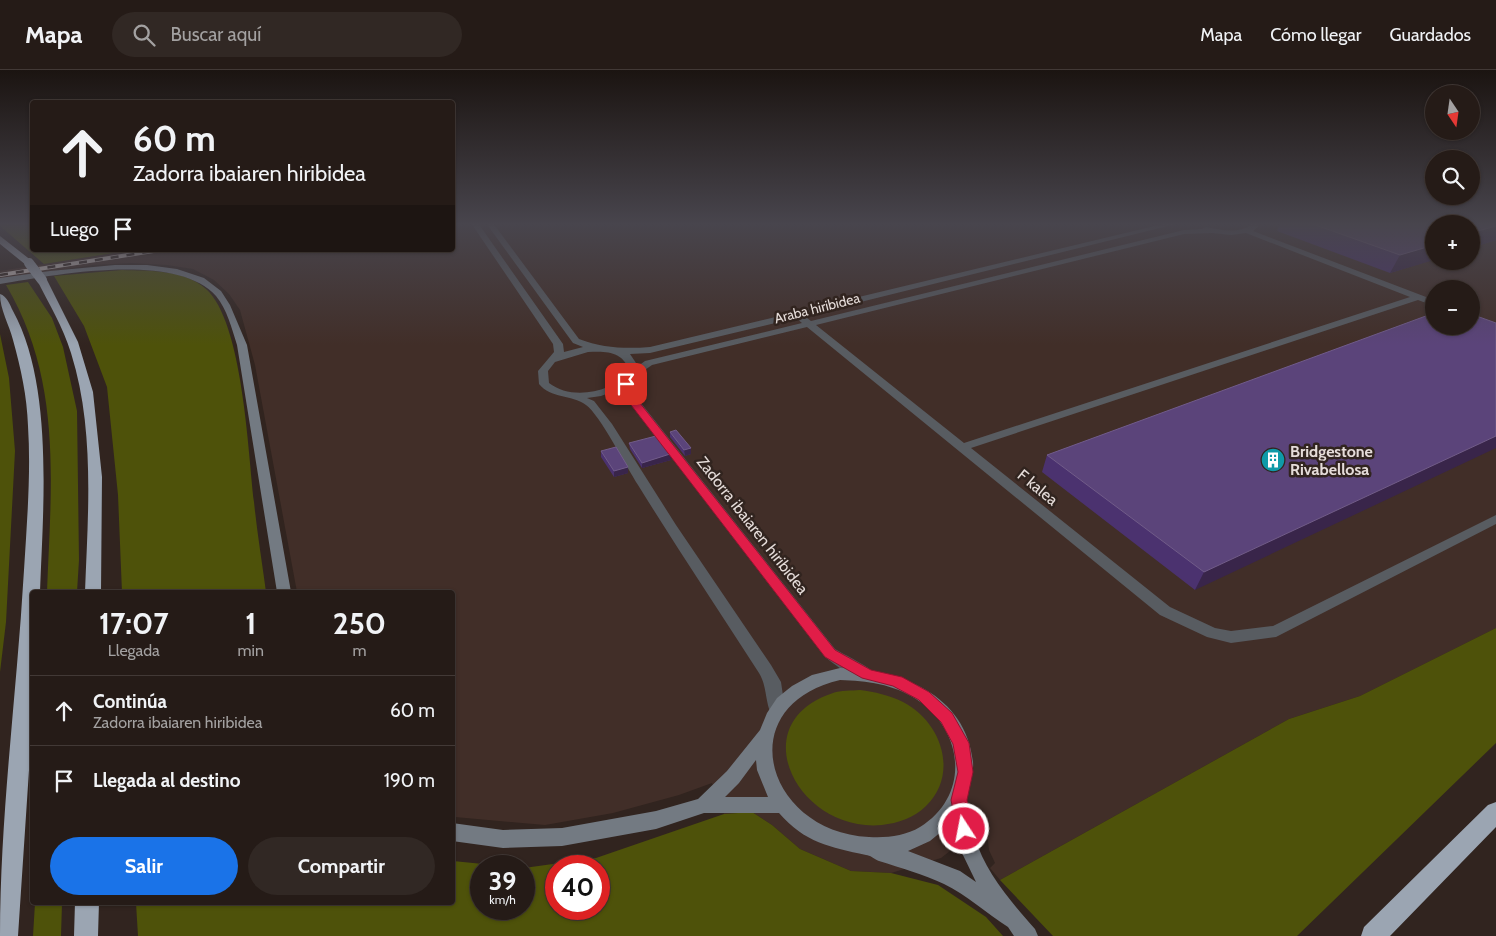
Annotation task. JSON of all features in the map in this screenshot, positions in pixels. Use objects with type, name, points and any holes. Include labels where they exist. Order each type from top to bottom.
[{"type":"highway","points":[[27,263],[42,280],[60,315],[79,362],[90,409],[95,505],[93,590]]},
{"type":"highway","points":[[0,297],[13,321],[29,375],[35,426],[35,524],[32,590]]},
{"type":"highway","points":[[6,936],[30,622]]},
{"type":"highway","points":[[1373,936],[1496,812]]},
{"type":"highway","points":[[86,936],[87,905]]},
{"type":"street","points":[[502,263],[558,344],[559,353],[546,366],[542,373],[542,380],[552,390],[590,403],[606,424],[671,528],[773,682],[777,709]]},
{"type":"street","points":[[519,263],[576,341],[596,348]]},
{"type":"street","name":"Araba hiribidea","points":[[596,348],[618,352],[650,350],[1011,263]]},
{"type":"street","name":"Araba hiribidea","points":[[635,372],[649,364],[1056,263]]},
{"type":"street","points":[[1331,263],[1425,300]]},
{"type":"street","points":[[0,281],[82,270],[156,268],[177,271],[200,278],[218,292],[234,322],[242,345],[284,590]]},
{"type":"street","points":[[964,447],[1418,297]]},
{"type":"street","name":"F kalea","points":[[798,315],[964,447],[1165,612],[1212,633],[1232,637],[1276,631],[1496,519]]},
{"type":"street","points":[[554,359],[566,353],[596,348]]},
{"type":"street","points":[[571,395],[601,394],[626,384],[635,372],[635,364],[629,357],[618,352]]},
{"type":"street","name":"Zadorra ibaiaren hiribidea","points":[[626,384],[632,399],[830,653],[867,674]]},
{"type":"street","points":[[704,805],[733,776],[764,736],[777,709],[794,692],[815,680],[840,674],[867,674],[897,682],[924,696],[946,717],[961,743],[966,772],[959,800],[943,822],[919,838],[890,847],[857,846]]},
{"type":"street","points":[[764,736],[763,759],[769,783],[783,805],[803,824],[829,838],[904,859],[953,878],[1014,920]]},
{"type":"street","points":[[959,800],[967,843],[980,869],[1014,920],[1028,936]]},
{"type":"street","points":[[455,832],[503,838],[562,837],[656,820],[704,805],[783,805]]},
{"type":"shaded area","points":[[48,263],[123,263],[93,265],[0,279],[0,271]]},
{"type":"shaded area","points":[[138,263],[1425,263],[1425,270],[1480,270],[1480,263],[1496,263],[1496,628],[1360,696],[1289,719],[1000,880],[990,868],[995,863],[989,850],[986,823],[941,858],[891,873],[851,871],[800,849],[772,825],[752,812],[724,814],[712,783],[679,795],[613,813],[545,825],[455,817],[455,590],[297,590],[255,365],[240,310],[229,294],[214,280],[193,269]]},
{"type":"shaded area","points":[[122,270],[177,274],[197,282],[206,289],[218,306],[228,329],[242,389],[255,513],[266,590],[122,590],[118,495],[107,387],[84,326],[54,276]]},
{"type":"shaded area","points":[[28,282],[52,318],[63,347],[77,411],[79,560],[77,590],[47,590],[51,474],[45,396],[37,359],[24,321],[6,285]]},
{"type":"shaded area","points":[[0,334],[9,378],[15,451],[6,622],[0,672]]},
{"type":"shaded area","points":[[1496,628],[1496,743],[1297,936],[1053,936],[1000,880],[1289,719],[1360,696]]},
{"type":"shaded area","points":[[860,690],[892,697],[917,711],[928,722],[942,750],[944,764],[942,779],[936,793],[921,810],[911,817],[900,821],[882,825],[852,823],[826,812],[805,795],[791,773],[786,750],[790,727],[805,708],[833,693]]},
{"type":"shaded area","points":[[752,812],[772,825],[800,849],[851,871],[891,873],[938,885],[986,917],[1003,936],[138,936],[136,905],[455,905],[455,861],[470,863],[470,920],[535,920],[535,866],[545,865],[545,920],[610,920],[610,855],[605,855],[724,814]]},
{"type":"shaded area","points":[[35,905],[62,905],[61,936],[33,936]]},
{"type":"building","name":"Bridgestone Rivabellosa","points":[[1425,316],[1425,335],[1480,335],[1480,317],[1496,323],[1496,436],[1204,572],[1047,455]]},
{"type":"building","points":[[676,430],[691,448],[684,450],[670,432]]},
{"type":"building","points":[[656,436],[670,454],[642,463],[629,443]]},
{"type":"building","points":[[616,447],[628,467],[614,471],[601,451]]},
{"type":"railway","points":[[0,275],[74,263]]},
{"type":"place","name":"Bridgestone Rivabellosa","points":[[1273,460]]},
{"type":"route","points":[[626,384],[632,399],[830,653],[847,665],[867,674],[897,682],[924,696],[946,717],[961,743],[966,772],[959,800],[964,829]]}]
